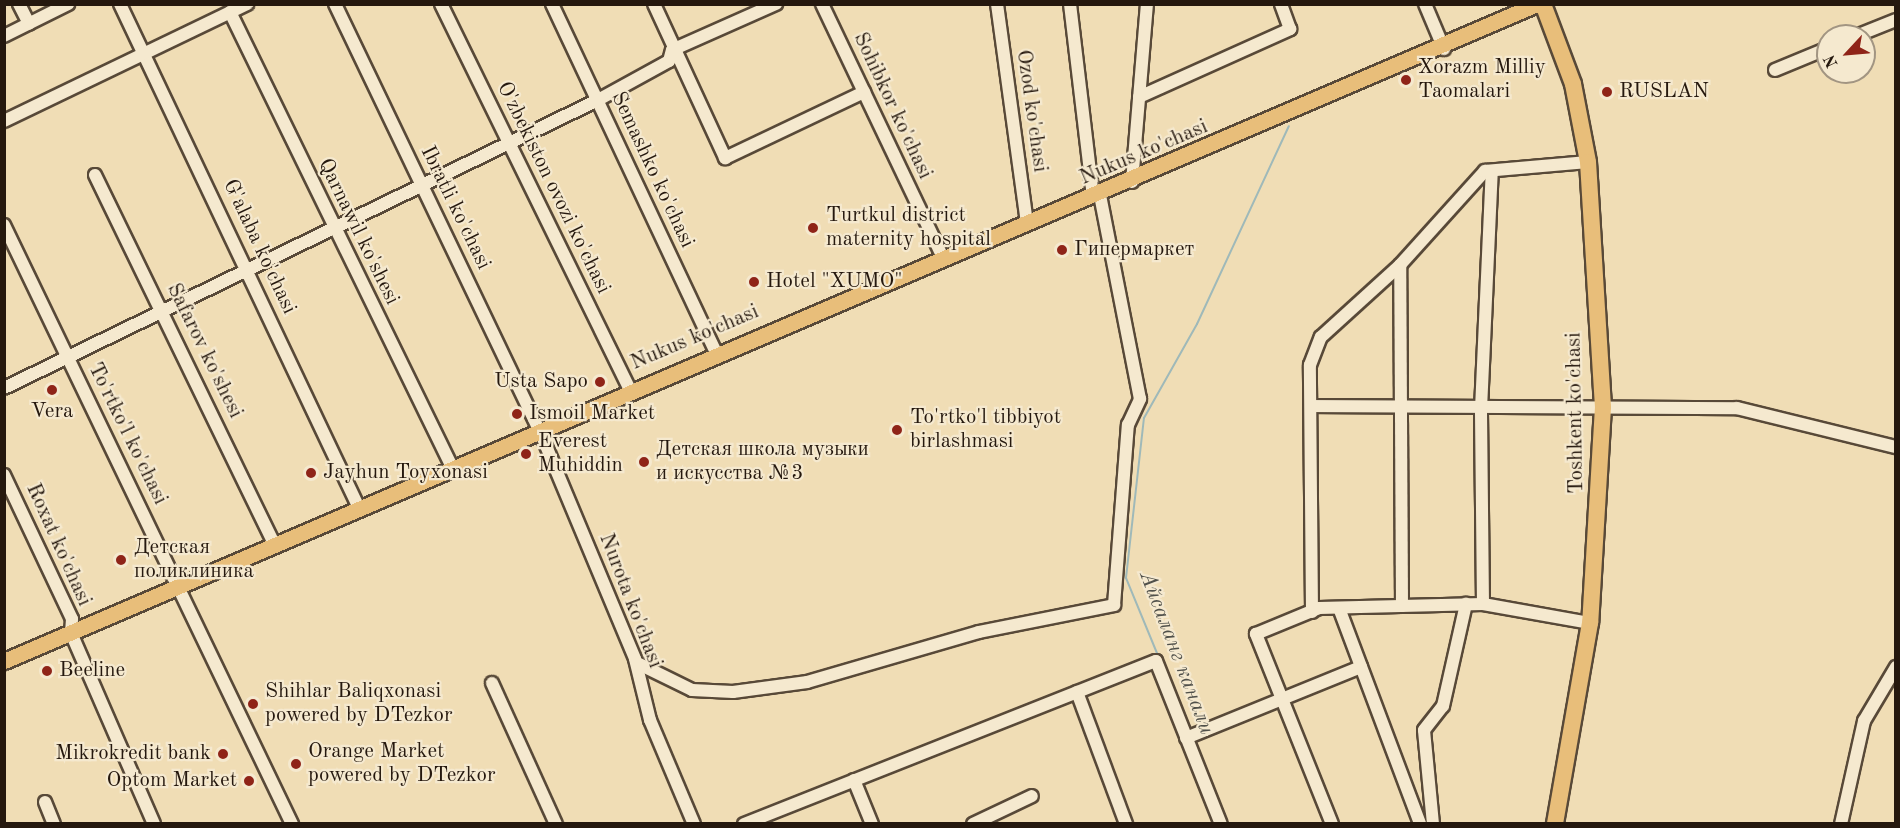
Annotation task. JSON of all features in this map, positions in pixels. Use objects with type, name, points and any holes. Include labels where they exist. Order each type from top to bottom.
[{"type":"highway","name":"Toshkent ko'chasi","points":[[1543,4],[1573,84],[1588,162],[1602,407],[1590,623],[1555,824]]},
{"type":"main road","name":"Nukus ko'chasi","points":[[4,660],[942,256],[1132,182],[1444,48],[1537,4]]},
{"type":"street","points":[[19,4],[29,24]]},
{"type":"street","points":[[4,36],[68,4]]},
{"type":"street","name":"G'alaba ko'chasi","points":[[120,4],[249,269],[359,508]]},
{"type":"street","points":[[4,121],[247,4]]},
{"type":"street","name":"Ibratli ko'chasi","points":[[335,4],[539,429]]},
{"type":"street","name":"O'zbekiston ovozi ko'chasi","points":[[441,4],[630,389]]},
{"type":"street","name":"Semashko ko'chasi","points":[[552,4],[716,352]]},
{"type":"street","points":[[654,4],[672,50],[725,158],[864,93]]},
{"type":"street","points":[[672,50],[776,4]]},
{"type":"street","name":"Sohibkor ko'chasi","points":[[822,4],[942,256]]},
{"type":"street","name":"Ozod ko'chasi","points":[[997,4],[1027,223]]},
{"type":"street","points":[[637,663],[692,690],[733,692],[807,682],[979,632],[1114,605],[1128,425],[1140,399],[1097,196],[1070,4]]},
{"type":"street","points":[[1132,182],[1147,4]]},
{"type":"street","points":[[1139,97],[1290,28],[1281,4]]},
{"type":"street","points":[[1425,4],[1444,48]]},
{"type":"street","name":"Qarnawil ko'shesi","points":[[230,12],[452,467]]},
{"type":"street","points":[[1876,28],[1896,20]]},
{"type":"street","points":[[4,388],[598,100],[669,61],[672,50]]},
{"type":"street","points":[[1775,70],[1816,53]]},
{"type":"street","points":[[1312,612],[1310,364],[1322,337],[1400,265],[1485,171],[1588,162]]},
{"type":"street","points":[[1483,604],[1481,409],[1492,171]]},
{"type":"street","name":"Safarov ko'shesi","points":[[95,175],[164,310],[275,545]]},
{"type":"street","name":"To'rtko'l ko'chasi","points":[[4,225],[292,824]]},
{"type":"street","points":[[1400,265],[1398,410],[1402,606]]},
{"type":"street","points":[[1311,406],[1398,410],[1737,408],[1896,447]]},
{"type":"street","name":"Nurota ko'chasi","points":[[539,429],[637,663],[650,720],[694,824]]},
{"type":"street","name":"Roxat ko'chasi","points":[[4,475],[72,619],[71,633],[154,824]]},
{"type":"street","points":[[1433,824],[1424,730],[1443,706],[1466,604]]},
{"type":"street","points":[[1332,824],[1284,699],[1256,634],[1312,612],[1339,608],[1483,604],[1590,623]]},
{"type":"street","points":[[1339,608],[1420,824]]},
{"type":"street","points":[[744,824],[1156,661],[1221,824]]},
{"type":"street","points":[[1186,738],[1361,667]]},
{"type":"street","points":[[1841,824],[1864,721],[1896,667]]},
{"type":"street","points":[[492,683],[556,824]]},
{"type":"street","points":[[1077,692],[1126,824]]},
{"type":"street","points":[[854,780],[872,824]]},
{"type":"street","points":[[978,822],[1032,796]]},
{"type":"street","points":[[45,802],[54,824]]},
{"type":"waterway","name":"Айсаланг канали","points":[[1159,658],[1126,578],[1144,418],[1197,324],[1289,126]]},
{"type":"waterway","name":"Айсаланг канали","points":[[1206,771],[1228,824]]},
{"type":"place","name":"Xorazm Milliy Taomalari","points":[[1406,80]]},
{"type":"place","name":"RUSLAN","points":[[1607,92]]},
{"type":"place","name":"Turtkul district maternity hospital","points":[[813,228]]},
{"type":"place","name":"Гипермаркет","points":[[1062,250]]},
{"type":"place","name":"Hotel \"XUMO\"","points":[[754,282]]},
{"type":"place","name":"Usta Sapo","points":[[600,382]]},
{"type":"place","name":"Vera","points":[[52,390]]},
{"type":"place","name":"Ismoil Market","points":[[517,414]]},
{"type":"place","name":"To'rtko'l tibbiyot birlashmasi","points":[[897,430]]},
{"type":"place","name":"Everest Muhiddin","points":[[526,454]]},
{"type":"place","name":"Детская школа музыки и искусства №3","points":[[644,462]]},
{"type":"place","name":"Jayhun Toyxonasi","points":[[311,473]]},
{"type":"place","name":"Детская поликлиника","points":[[121,560]]},
{"type":"place","name":"Beeline","points":[[47,671]]},
{"type":"place","name":"Shihlar Baliqxonasi powered by DTezkor","points":[[253,704]]},
{"type":"place","name":"Mikrokredit bank","points":[[223,754]]},
{"type":"place","name":"Orange Market powered by DTezkor","points":[[296,764]]},
{"type":"place","name":"Optom Market","points":[[249,781]]}]
